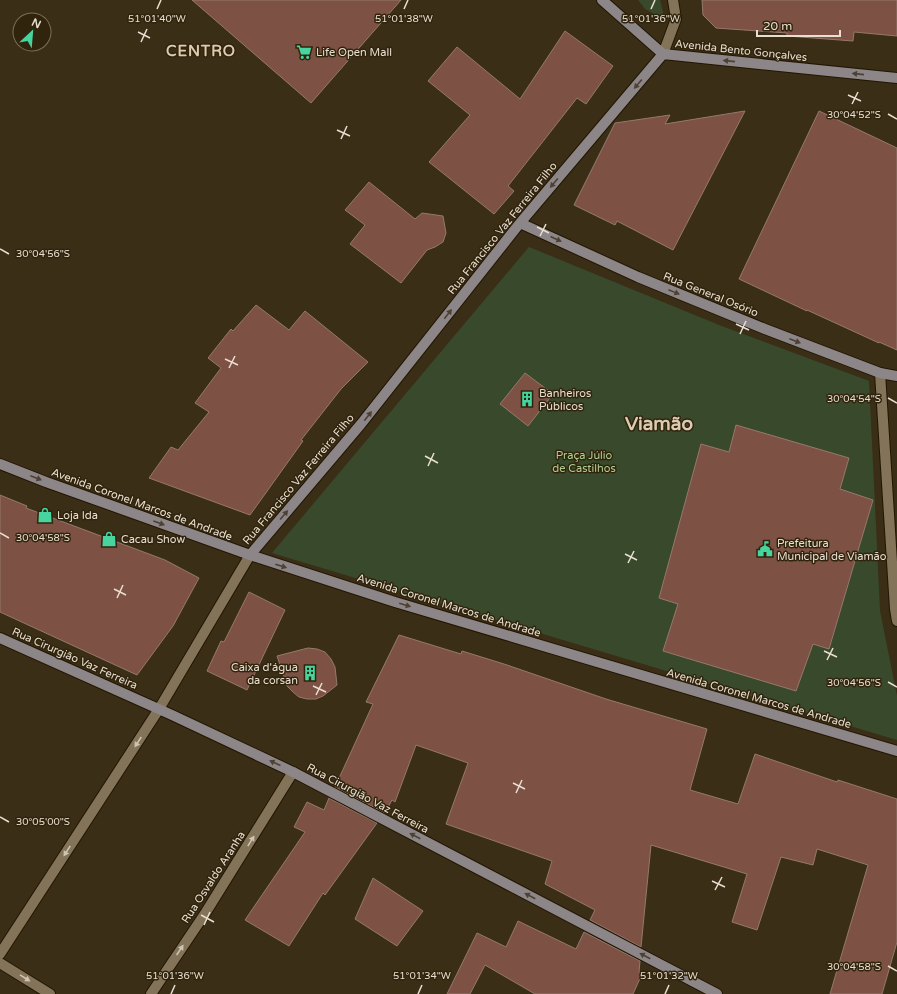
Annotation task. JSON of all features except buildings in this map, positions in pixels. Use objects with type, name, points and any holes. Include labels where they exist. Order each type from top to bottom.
[{"type":"street","name":"Avenida Bento Gonçalves","points":[[602,0],[663,54],[897,78]]},
{"type":"street","points":[[663,54],[676,19],[673,0]]},
{"type":"street","name":"Rua Francisco Vaz Ferreira Filho","points":[[0,954],[159,709],[250,555],[361,424],[520,223],[663,54]]},
{"type":"street","name":"Rua General Osório","points":[[520,223],[652,283],[765,329],[880,373],[897,376]]},
{"type":"street","points":[[880,373],[894,601],[897,621]]},
{"type":"street","name":"Avenida Coronel Marcos de Andrade","points":[[0,464],[250,555],[402,604],[897,751]]},
{"type":"street","name":"Rua Cirurgião Vaz Ferreira","points":[[0,638],[159,709],[293,772],[717,994]]},
{"type":"street","name":"Rua Osvaldo Aranha","points":[[151,994],[206,912],[293,772]]},
{"type":"street","points":[[0,963],[50,994]]},
{"type":"green space","points":[[638,0],[660,0],[665,20],[645,9]]},
{"type":"green space","name":"Praça Júlio de Castilhos","points":[[529,247],[719,325],[869,381],[880,611],[897,696],[897,740],[272,553]]},
{"type":"place","name":"Life Open Mall","points":[[304,52]]},
{"type":"place","name":"Banheiros Públicos","points":[[527,399]]},
{"type":"place","name":"Loja Ida","points":[[45,515]]},
{"type":"place","name":"Cacau Show","points":[[109,539]]},
{"type":"place","name":"Prefeitura Municipal de Viamão","points":[[765,549]]},
{"type":"place","name":"Caixa d'água da corsan","points":[[310,673]]},
{"type":"district","name":"CENTRO","points":[[201,51]]},
{"type":"district","name":"Viamão","points":[[659,423]]}]
